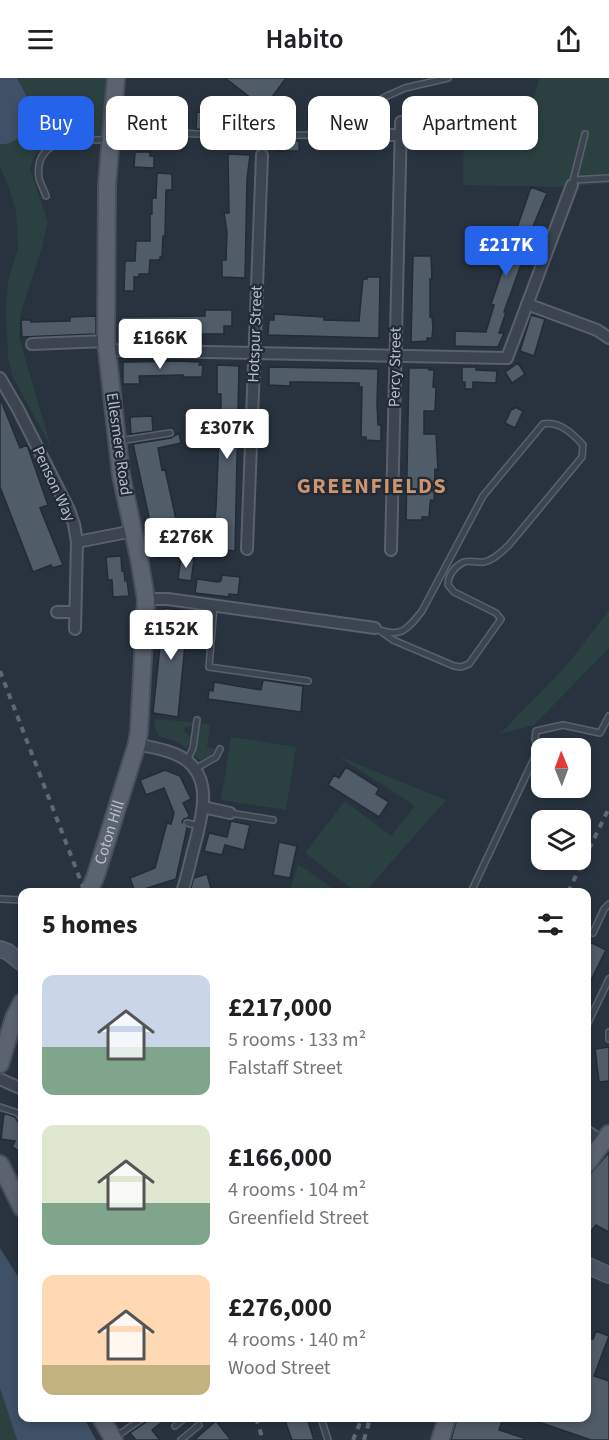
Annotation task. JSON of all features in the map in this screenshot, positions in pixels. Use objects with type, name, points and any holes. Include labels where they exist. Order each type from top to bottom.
[{"type":"main road","name":"Ellesmere Road","points":[[115,96],[116,78]]},
{"type":"main road","name":"Ellesmere Road","points":[[110,150],[107,184],[105,266],[106,345],[121,475],[146,599],[140,731],[128,771]]},
{"type":"main road","name":"Coton Hill","points":[[91,888],[128,771]]},
{"type":"main road","points":[[0,949],[18,960]]},
{"type":"main road","points":[[1,1058],[18,1010]]},
{"type":"main road","points":[[591,1158],[606,1138]]},
{"type":"main road","points":[[0,1164],[18,1200]]},
{"type":"main road","points":[[591,1267],[609,1275]]},
{"type":"main road","points":[[103,1422],[113,1439]]},
{"type":"main road","points":[[440,1440],[446,1422]]},
{"type":"street","name":"Percy Street","points":[[391,550],[401,122]]},
{"type":"street","points":[[390,135],[401,135]]},
{"type":"street","name":"Hotspur Street","points":[[247,549],[262,154]]},
{"type":"street","points":[[32,344],[507,358],[572,182]]},
{"type":"street","points":[[527,304],[597,330],[609,338]]},
{"type":"street","name":"Penson Way","points":[[0,378],[69,510],[77,542],[133,531]]},
{"type":"street","points":[[75,629],[77,542]]},
{"type":"street","points":[[146,599],[168,599],[377,629]]},
{"type":"street","points":[[57,612],[75,612]]},
{"type":"street","points":[[137,744],[165,750],[191,765],[202,789],[203,807],[183,888]]},
{"type":"street","points":[[203,807],[230,813]]},
{"type":"street","points":[[0,1079],[18,1087]]},
{"type":"street","points":[[591,1133],[606,1138]]},
{"type":"lane","points":[[188,136],[307,135],[329,129],[405,88],[448,78]]},
{"type":"lane","points":[[585,134],[572,182],[609,178]]},
{"type":"lane","points":[[46,196],[39,178],[40,163],[45,150],[72,139],[106,136]]},
{"type":"lane","points":[[543,424],[556,424],[578,439],[583,445],[582,457],[508,545],[495,558],[485,562],[465,562],[453,571],[448,579],[447,585],[454,592],[500,615],[501,619],[469,664],[461,668],[454,666],[393,640],[377,629],[399,633],[411,626],[422,611],[483,496],[543,424]]},
{"type":"lane","points":[[117,441],[170,433]]},
{"type":"lane","points":[[214,606],[209,667],[308,681]]},
{"type":"lane","points":[[473,888],[539,748],[536,731],[563,724],[600,733],[609,716]]},
{"type":"lane","points":[[196,720],[191,765],[216,757],[220,749]]},
{"type":"lane","points":[[230,813],[273,820]]},
{"type":"lane","points":[[188,823],[199,826]]},
{"type":"lane","points":[[0,899],[18,900]]},
{"type":"lane","points":[[593,933],[604,909],[609,904]]},
{"type":"lane","points":[[591,1017],[609,979]]},
{"type":"lane","points":[[609,1032],[609,1040]]},
{"type":"lane","points":[[0,1107],[18,1113]]},
{"type":"lane","points":[[113,1439],[137,1422]]},
{"type":"lane","points":[[175,1426],[180,1422]]},
{"type":"lane","points":[[322,1422],[328,1440]]},
{"type":"lane","points":[[181,1440],[199,1425]]},
{"type":"green space","points":[[17,78],[107,78],[105,135],[94,135],[94,96],[27,96]]},
{"type":"green space","points":[[539,78],[609,78],[609,183],[566,187],[463,185],[464,150],[538,150],[538,96],[534,96]]},
{"type":"green space","points":[[18,116],[18,150],[40,150],[34,156],[30,169],[48,222],[21,312],[19,337],[51,447],[12,376],[8,356],[6,306],[8,282],[18,248],[16,212],[0,167],[0,144],[3,145]]},
{"type":"green space","points":[[609,610],[609,648],[534,725],[500,734],[568,664]]},
{"type":"green space","points":[[155,719],[193,722],[191,727],[186,726],[184,731],[190,739],[187,749],[177,742],[159,736],[154,725]]},
{"type":"green space","points":[[201,723],[210,725],[207,747],[215,749],[210,756],[200,760],[195,756]]},
{"type":"green space","points":[[231,737],[296,747],[286,810],[221,800]]},
{"type":"green space","points":[[338,756],[446,800],[369,888],[351,888],[305,853],[345,801],[391,836],[415,806]]},
{"type":"green space","points":[[298,864],[332,888],[290,888]]},
{"type":"green space","points":[[0,1388],[17,1440],[0,1440]]},
{"type":"water","points":[[0,78],[17,78],[26,96],[18,96],[18,138],[0,144]]},
{"type":"water","points":[[0,1248],[18,1277],[18,1422],[86,1422],[96,1440],[17,1440],[0,1388]]},
{"type":"building","points":[[225,78],[286,78],[273,96],[248,96]]},
{"type":"building","points":[[197,112],[200,112],[200,129],[196,129]]},
{"type":"building","points":[[296,141],[299,141],[299,151],[279,151],[296,150]]},
{"type":"building","points":[[135,152],[150,152],[150,156],[154,156],[154,168],[134,167]]},
{"type":"building","points":[[228,154],[250,155],[247,179],[245,278],[222,277],[222,260],[226,260],[227,232],[224,213],[229,213]]},
{"type":"building","points":[[157,173],[172,174],[172,190],[166,190],[162,257],[160,260],[150,260],[149,274],[139,274],[139,277],[134,277],[134,291],[124,291],[125,261],[135,261],[136,241],[150,241],[150,214],[152,214],[152,198],[156,198]]},
{"type":"building","points":[[531,187],[547,193],[524,248],[527,248],[504,312],[506,312],[499,333],[504,333],[498,347],[455,346],[455,331],[486,332],[494,305],[491,304]]},
{"type":"building","points":[[413,256],[431,256],[430,317],[432,317],[433,327],[432,338],[427,338],[427,341],[411,342]]},
{"type":"building","points":[[380,277],[379,338],[268,335],[269,320],[274,320],[274,314],[324,317],[324,320],[359,321],[363,279]]},
{"type":"building","points":[[205,310],[232,310],[232,326],[224,326],[224,334],[202,334],[202,339],[121,336],[121,317],[205,316]]},
{"type":"building","points":[[531,315],[545,319],[534,356],[520,351]]},
{"type":"building","points":[[96,316],[96,334],[22,337],[21,320],[70,321],[70,317]]},
{"type":"building","points":[[123,362],[200,362],[199,365],[203,365],[202,377],[139,376],[140,384],[123,384]]},
{"type":"building","points":[[518,363],[525,374],[512,383],[505,372]]},
{"type":"building","points":[[217,365],[239,366],[235,551],[210,548],[211,529],[214,529],[216,509],[219,434],[216,434],[216,426],[227,424],[226,416],[221,416],[221,394],[217,394]]},
{"type":"building","points":[[269,367],[378,369],[377,404],[381,441],[366,440],[366,437],[361,437],[362,387],[359,387],[359,383],[290,382],[290,386],[269,385]]},
{"type":"building","points":[[462,367],[497,371],[496,383],[473,382],[473,389],[465,389],[465,382],[462,382]]},
{"type":"building","points":[[409,368],[434,370],[433,387],[436,387],[435,411],[424,411],[424,434],[436,434],[438,470],[435,469],[434,501],[431,500],[429,517],[422,517],[422,520],[406,520]]},
{"type":"building","points":[[0,398],[20,448],[27,445],[48,505],[40,508],[63,565],[52,568],[51,565],[33,572],[0,487]]},
{"type":"building","points":[[512,408],[523,411],[515,428],[505,423]]},
{"type":"building","points":[[152,416],[153,431],[131,434],[130,417]]},
{"type":"building","points":[[179,433],[181,443],[158,448],[177,524],[170,526],[176,554],[157,558],[151,533],[148,533],[145,517],[149,517],[133,444],[171,438]]},
{"type":"building","points":[[121,556],[122,571],[124,571],[125,581],[127,580],[129,596],[113,597],[112,580],[108,580],[106,557]]},
{"type":"building","points":[[181,558],[194,560],[191,581],[178,579]]},
{"type":"building","points":[[222,575],[240,577],[238,595],[229,594],[229,597],[195,593],[197,579],[218,582],[221,581]]},
{"type":"building","points":[[164,608],[193,612],[192,626],[189,626],[188,635],[186,634],[178,717],[153,713]]},
{"type":"building","points":[[263,680],[303,686],[301,712],[208,699],[209,690],[213,691],[214,682],[261,690]]},
{"type":"building","points":[[346,767],[379,788],[376,794],[389,802],[379,817],[328,785],[334,775],[339,778]]},
{"type":"building","points":[[165,770],[180,776],[191,799],[183,803],[189,815],[182,822],[187,828],[176,879],[148,888],[134,888],[130,878],[155,868],[167,823],[171,824],[174,813],[164,788],[146,795],[140,780]]},
{"type":"building","points":[[231,821],[250,825],[244,850],[225,845],[222,855],[204,851],[209,833],[227,837]]},
{"type":"building","points":[[279,842],[297,846],[290,878],[273,875]]},
{"type":"building","points":[[207,874],[211,888],[191,888],[194,878]]},
{"type":"building","points":[[591,942],[606,950],[591,980]]},
{"type":"building","points":[[609,1047],[609,1081],[599,1082],[595,1049]]},
{"type":"building","points":[[4,1113],[15,1117],[18,1122],[18,1151],[12,1147],[15,1141],[1,1139]]},
{"type":"building","points":[[609,1152],[609,1232],[596,1225],[591,1231],[591,1173]]},
{"type":"building","points":[[596,1331],[609,1336],[594,1376],[609,1381],[609,1440],[591,1440],[539,1422],[591,1422],[591,1338],[593,1339]]},
{"type":"building","points":[[146,1422],[162,1422],[152,1430],[160,1440],[136,1440],[130,1433]]},
{"type":"building","points":[[217,1422],[231,1440],[194,1440]]},
{"type":"building","points":[[285,1422],[308,1422],[314,1440],[292,1440]]},
{"type":"building","points":[[456,1422],[502,1422],[499,1430],[524,1438],[524,1440],[451,1440]]},
{"type":"railway","points":[[0,671],[83,888]]},
{"type":"railway","points":[[570,888],[609,808]]},
{"type":"railway","points":[[257,1422],[263,1440]]},
{"type":"railway","points":[[353,1440],[360,1422]]},
{"type":"railway","points":[[364,1440],[369,1422]]},
{"type":"district","name":"GREENFIELDS","points":[[372,486]]}]
